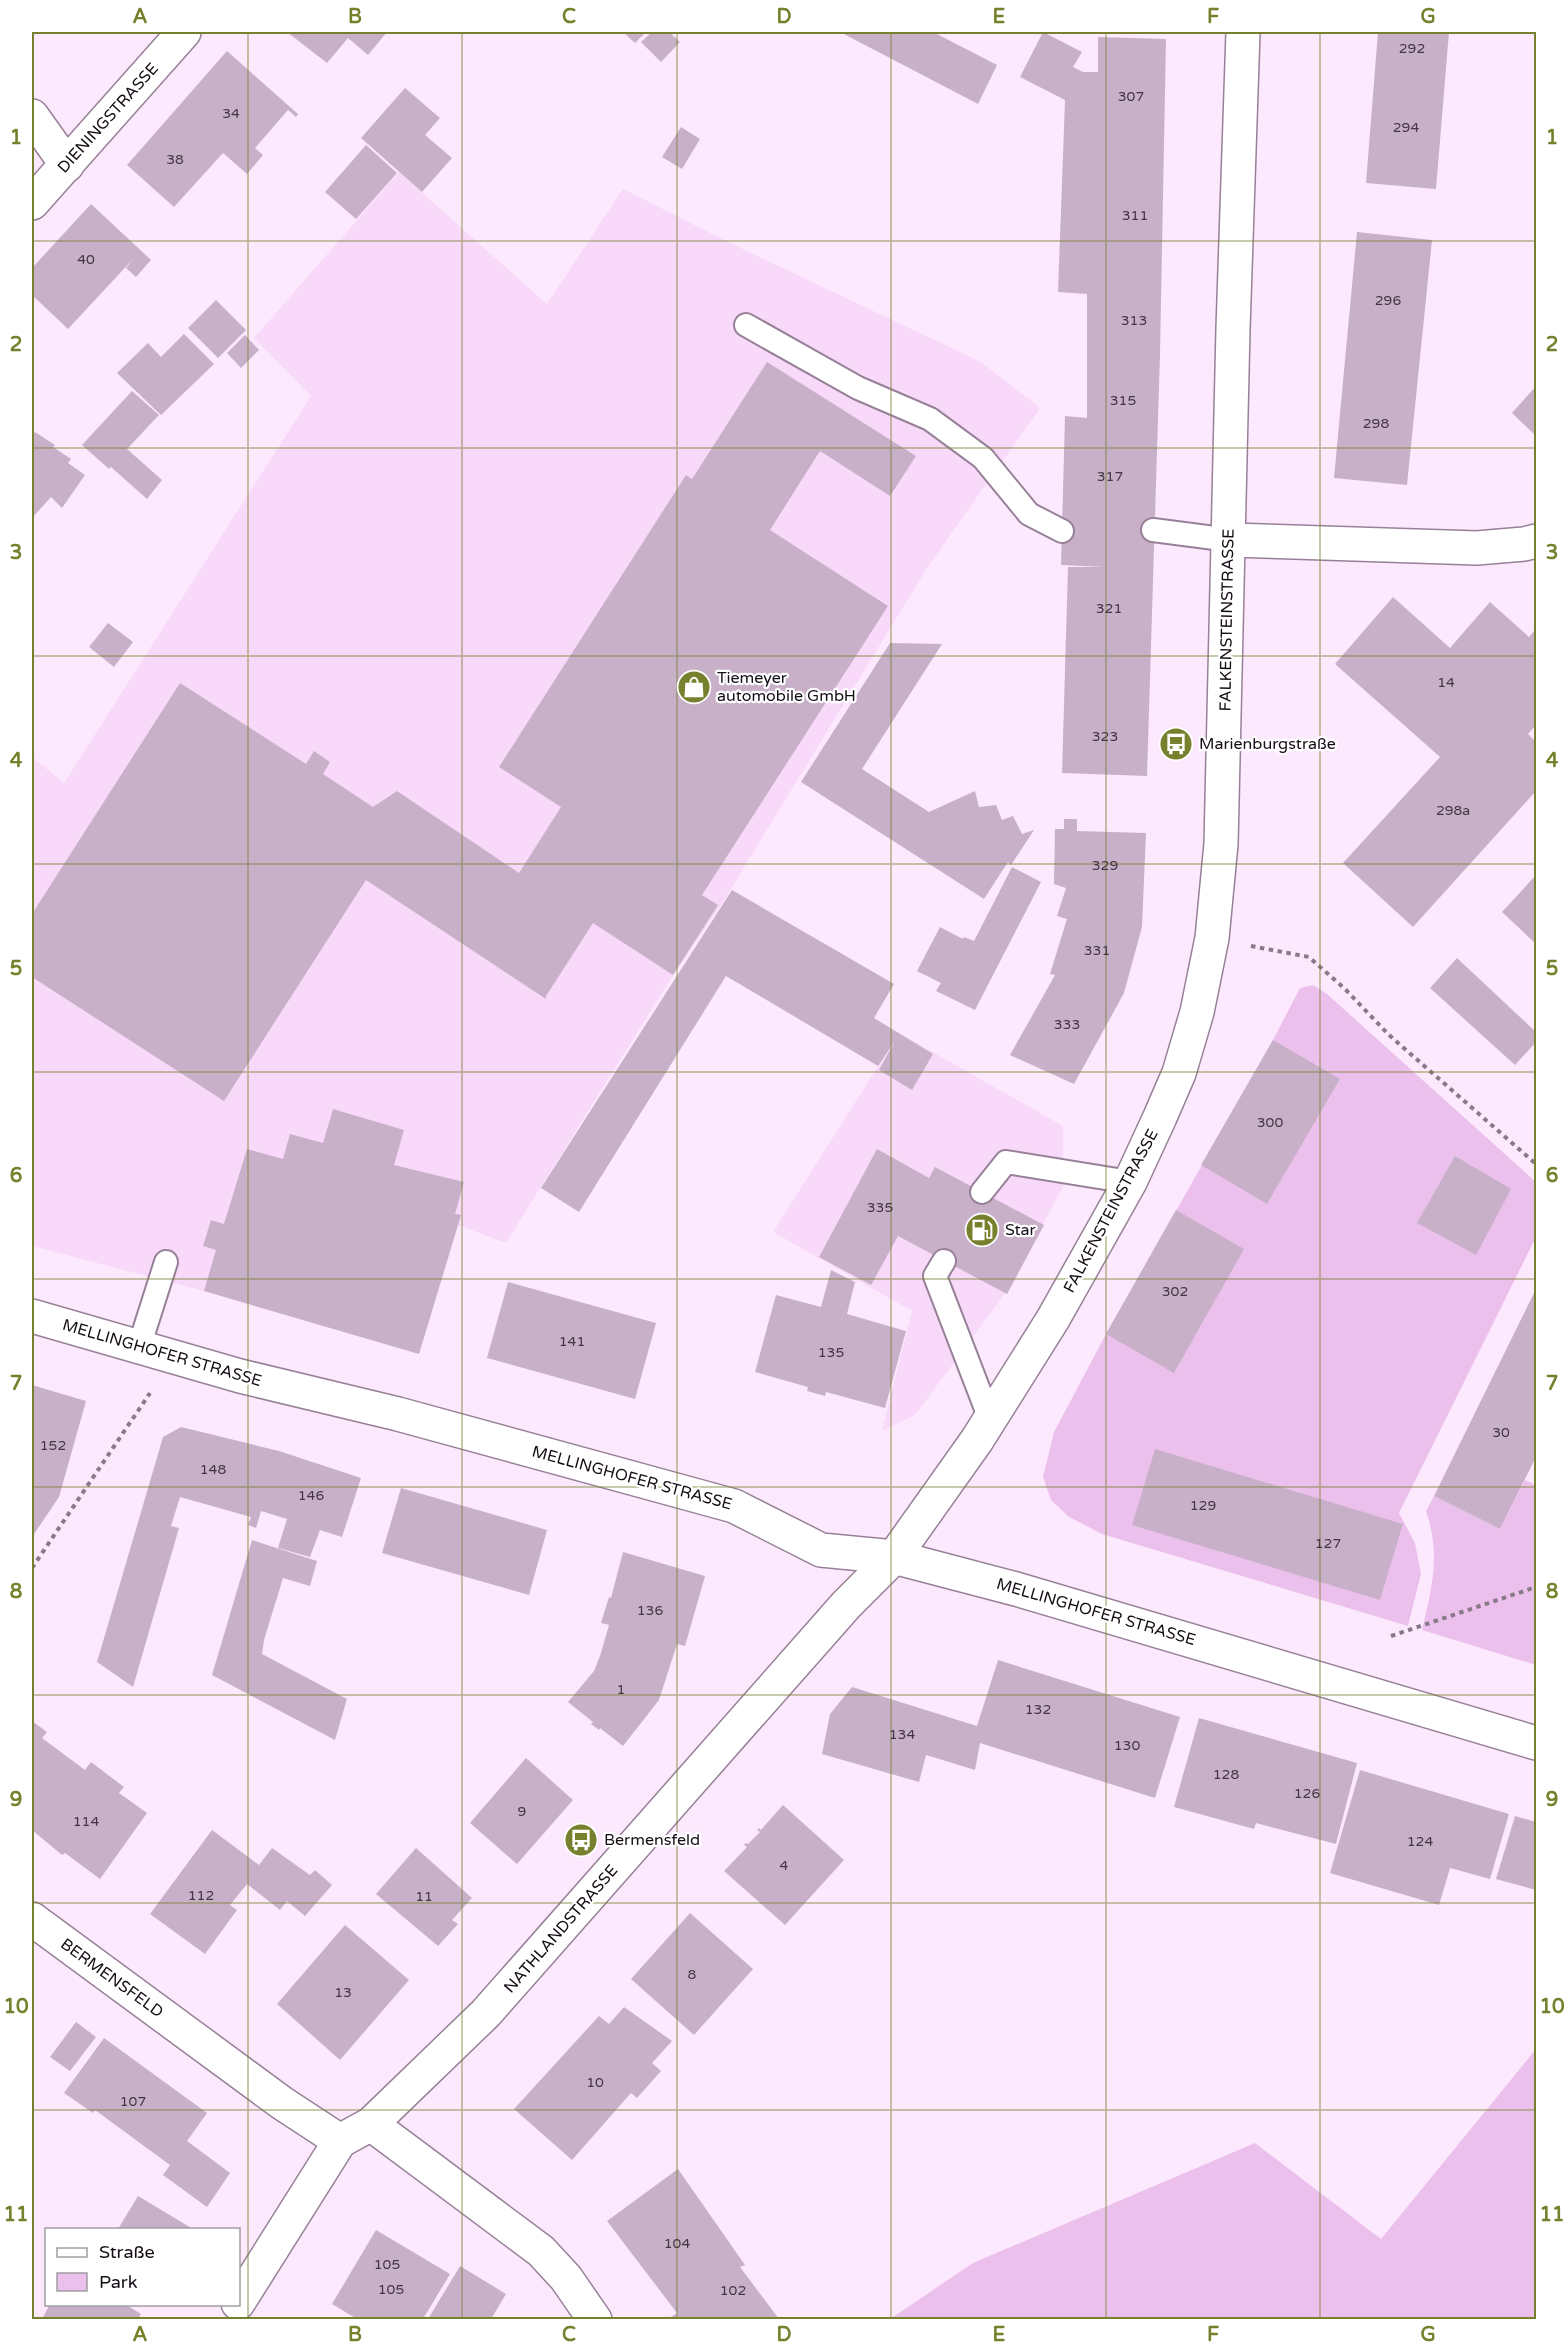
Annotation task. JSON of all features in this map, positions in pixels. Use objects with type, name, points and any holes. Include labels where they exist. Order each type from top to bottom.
[{"type":"street","name":"DIENINGSTRASSE","points":[[32,203],[184,32]]},
{"type":"street","name":"FALKENSTEINSTRASSE","points":[[894,1557],[990,1419],[1053,1319],[1130,1182],[1179,1073],[1199,1002],[1212,938],[1221,844],[1243,32]]},
{"type":"street","points":[[32,116],[67,165]]},
{"type":"street","points":[[1230,540],[1477,548],[1536,541]]},
{"type":"street","name":"MELLINGHOFER STRASSE","points":[[32,1316],[240,1376],[398,1414],[734,1506],[821,1550],[894,1557],[1028,1592],[1536,1743]]},
{"type":"street","name":"NATHLANDSTRASSE","points":[[339,2141],[371,2124],[508,1990],[846,1605],[894,1557]]},
{"type":"street","name":"BERMENSFELD","points":[[32,1919],[282,2103],[339,2141]]},
{"type":"street","points":[[371,2124],[541,2252],[566,2277],[595,2319]]},
{"type":"street","points":[[240,2301],[339,2141]]},
{"type":"street","points":[[229,2319],[237,2306]]},
{"type":"lane","points":[[746,325],[858,388],[930,418],[983,458],[1029,514],[1062,531]]},
{"type":"lane","points":[[1153,530],[1230,540]]},
{"type":"lane","points":[[982,1192],[1006,1162],[1130,1182]]},
{"type":"lane","points":[[945,1261],[935,1276],[990,1419]]},
{"type":"lane","points":[[139,1347],[166,1262]]},
{"type":"path","points":[[1212,938],[1309,957],[1346,990],[1389,1035],[1536,1164]]},
{"type":"path","points":[[32,1568],[136,1415],[172,1356]]},
{"type":"path","points":[[1391,1636],[1536,1587]]},
{"type":"shaded area","points":[[399,172],[547,304],[623,189],[732,244],[981,362],[1040,408],[927,568],[721,905],[673,975],[506,1243],[458,1225],[419,1354],[204,1291],[32,1246],[32,757],[64,783],[311,396],[254,338]]},
{"type":"shaded area","points":[[899,1033],[1063,1126],[1063,1187],[1002,1298],[915,1415],[882,1431],[912,1311],[773,1232]]},
{"type":"green space","points":[[1313,985],[1327,994],[1536,1182],[1536,1237],[1399,1513],[1415,1543],[1421,1574],[1408,1626],[1102,1534],[1069,1517],[1051,1500],[1043,1477],[1054,1432],[1106,1334],[1273,1040],[1300,988]]},
{"type":"green space","points":[[1525,1480],[1536,1485],[1536,1665],[1422,1630],[1432,1585],[1434,1557],[1431,1527],[1426,1511],[1434,1496],[1500,1529]]},
{"type":"green space","points":[[1536,2049],[1536,2319],[890,2319],[973,2263],[1255,2143],[1381,2239]]},
{"type":"building","points":[[287,32],[387,32],[368,55],[348,38],[327,63]]},
{"type":"building","points":[[623,32],[646,32],[635,43]]},
{"type":"building","points":[[652,32],[669,32],[680,42],[661,62],[641,42]]},
{"type":"building","points":[[840,32],[933,32],[997,65],[978,104]]},
{"type":"building","points":[[1043,32],[1082,52],[1073,67],[1083,72],[1098,72],[1098,37],[1166,39],[1160,354],[1147,776],[1062,773],[1068,567],[1104,567],[1061,565],[1065,416],[1087,418],[1087,294],[1058,292],[1065,100],[1020,77]]},
{"type":"building","points":[[1378,32],[1449,32],[1436,189],[1366,183]]},
{"type":"building","points":[[227,51],[298,114],[296,117],[288,110],[255,148],[263,155],[247,174],[223,153],[174,207],[127,165]]},
{"type":"building","points":[[405,88],[440,118],[425,135],[452,158],[422,192],[361,138]]},
{"type":"building","points":[[681,127],[700,139],[682,169],[662,157]]},
{"type":"building","points":[[366,145],[397,173],[356,219],[325,192]]},
{"type":"building","points":[[91,204],[151,260],[136,277],[126,268],[134,258],[68,329],[32,295],[32,268]]},
{"type":"building","points":[[1357,232],[1432,240],[1407,485],[1334,478]]},
{"type":"building","points":[[216,300],[246,330],[218,358],[188,328]]},
{"type":"building","points":[[184,334],[214,364],[161,415],[117,373],[148,343],[161,357]]},
{"type":"building","points":[[245,335],[259,350],[241,368],[227,353]]},
{"type":"building","points":[[767,362],[916,456],[890,496],[820,451],[770,530],[888,606],[702,895],[718,905],[673,975],[593,923],[546,999],[366,880],[224,1101],[32,977],[32,914],[180,683],[306,764],[314,751],[330,762],[323,774],[373,807],[397,791],[519,873],[561,807],[499,767],[686,475],[692,479]]},
{"type":"building","points":[[1536,386],[1536,436],[1512,413]]},
{"type":"building","points":[[132,391],[159,415],[127,449],[162,480],[147,499],[82,445]]},
{"type":"building","points":[[35,432],[55,445],[53,447],[71,459],[68,463],[85,475],[62,508],[51,497],[32,518],[32,437]]},
{"type":"building","points":[[1393,597],[1450,648],[1490,602],[1529,637],[1536,629],[1536,725],[1528,734],[1536,742],[1536,791],[1413,927],[1343,863],[1440,757],[1335,664]]},
{"type":"building","points":[[108,623],[133,642],[114,667],[89,647]]},
{"type":"building","points":[[890,643],[942,644],[862,769],[929,812],[975,791],[979,807],[996,805],[1002,820],[1013,816],[1022,834],[1034,830],[1011,865],[1008,862],[984,899],[801,782]]},
{"type":"building","points":[[1064,819],[1077,819],[1077,831],[1146,833],[1142,927],[1124,993],[1074,1084],[1010,1055],[1055,975],[1050,974],[1067,919],[1057,916],[1066,888],[1054,884],[1055,829],[1064,829]]},
{"type":"building","points":[[1012,867],[1041,882],[975,1010],[936,991],[941,983],[917,971],[940,927],[963,939],[964,937],[974,941]]},
{"type":"building","points":[[1536,875],[1536,944],[1502,912]]},
{"type":"building","points":[[732,890],[894,984],[874,1018],[933,1054],[912,1090],[879,1070],[895,1041],[878,1066],[726,976],[579,1212],[541,1188]]},
{"type":"building","points":[[1457,958],[1536,1032],[1536,1042],[1515,1065],[1430,988]]},
{"type":"building","points":[[1273,1040],[1340,1079],[1267,1204],[1201,1165]]},
{"type":"building","points":[[333,1109],[404,1130],[394,1165],[464,1182],[455,1214],[461,1215],[419,1354],[204,1291],[216,1250],[203,1246],[211,1220],[224,1224],[247,1149],[283,1159],[290,1134],[323,1143]]},
{"type":"building","points":[[877,1149],[929,1178],[935,1167],[1044,1225],[1007,1294],[898,1236],[871,1285],[819,1257]]},
{"type":"building","points":[[1455,1156],[1511,1189],[1476,1255],[1417,1223]]},
{"type":"building","points":[[1176,1210],[1244,1249],[1174,1373],[1106,1334]]},
{"type":"building","points":[[831,1270],[855,1282],[847,1314],[906,1331],[885,1408],[826,1392],[825,1396],[807,1391],[808,1387],[755,1372],[776,1295],[821,1307]]},
{"type":"building","points":[[508,1282],[656,1323],[635,1399],[487,1358]]},
{"type":"building","points":[[1536,1289],[1536,1457],[1500,1529],[1434,1496]]},
{"type":"building","points":[[32,1385],[86,1401],[59,1497],[32,1537]]},
{"type":"building","points":[[181,1427],[279,1451],[361,1478],[342,1537],[320,1530],[310,1557],[278,1548],[287,1519],[261,1511],[256,1528],[248,1525],[251,1517],[180,1497],[171,1526],[179,1528],[133,1687],[97,1662],[163,1437]]},
{"type":"building","points":[[1155,1449],[1403,1524],[1380,1600],[1132,1525]]},
{"type":"building","points":[[401,1488],[547,1530],[529,1595],[382,1553]]},
{"type":"building","points":[[252,1540],[317,1561],[310,1586],[283,1578],[264,1640],[262,1654],[347,1699],[335,1740],[212,1675]]},
{"type":"building","points":[[623,1552],[705,1576],[685,1646],[677,1644],[659,1700],[623,1746],[600,1728],[599,1730],[591,1724],[593,1722],[568,1702],[594,1671],[600,1656],[609,1625],[601,1623],[609,1597],[611,1598]]},
{"type":"building","points":[[998,1660],[1180,1717],[1155,1798],[980,1743],[975,1770],[926,1755],[919,1782],[822,1754],[830,1714],[852,1687],[977,1726]]},
{"type":"building","points":[[1199,1718],[1357,1763],[1336,1844],[1256,1823],[1254,1829],[1174,1807]]},
{"type":"building","points":[[32,1721],[47,1732],[42,1738],[85,1770],[91,1762],[124,1787],[119,1793],[147,1813],[100,1879],[65,1853],[62,1855],[32,1830]]},
{"type":"building","points":[[526,1758],[573,1800],[517,1864],[470,1823]]},
{"type":"building","points":[[1360,1770],[1509,1814],[1490,1879],[1450,1868],[1439,1905],[1330,1873]]},
{"type":"building","points":[[783,1805],[844,1860],[785,1925],[724,1871],[747,1847],[744,1845],[760,1832],[757,1830],[759,1828],[761,1830]]},
{"type":"building","points":[[1515,1816],[1536,1822],[1536,1890],[1496,1879]]},
{"type":"building","points":[[212,1830],[259,1865],[272,1848],[310,1875],[315,1870],[332,1885],[305,1916],[287,1901],[280,1910],[247,1884],[230,1905],[237,1910],[205,1954],[150,1914]]},
{"type":"building","points":[[416,1848],[472,1898],[452,1920],[458,1924],[438,1946],[376,1894]]},
{"type":"building","points":[[690,1913],[753,1969],[694,2035],[631,1979]]},
{"type":"building","points":[[345,1925],[409,1980],[340,2060],[277,2004]]},
{"type":"building","points":[[624,2007],[672,2041],[652,2063],[661,2071],[637,2098],[631,2093],[572,2160],[514,2109],[599,2016],[609,2024]]},
{"type":"building","points":[[76,2022],[96,2037],[70,2071],[50,2057]]},
{"type":"building","points":[[104,2038],[207,2113],[187,2141],[230,2173],[207,2207],[163,2175],[170,2165],[95,2110],[93,2113],[64,2093]]},
{"type":"building","points":[[678,2169],[745,2265],[740,2267],[779,2319],[668,2319],[677,2313],[607,2221]]},
{"type":"building","points":[[138,2196],[191,2228],[119,2228]]},
{"type":"building","points":[[376,2230],[450,2274],[423,2319],[357,2319],[332,2304]]},
{"type":"building","points":[[460,2266],[506,2294],[491,2319],[428,2319]]},
{"type":"building","points":[[49,2306],[128,2306],[141,2314],[138,2319],[42,2319]]},
{"type":"place","name":"Tiemeyer automobile GmbH","points":[[694,687]]},
{"type":"place","name":"Marienburgstraße","points":[[1176,744]]},
{"type":"place","name":"Star","points":[[982,1230]]},
{"type":"place","name":"Bermensfeld","points":[[581,1840]]}]
